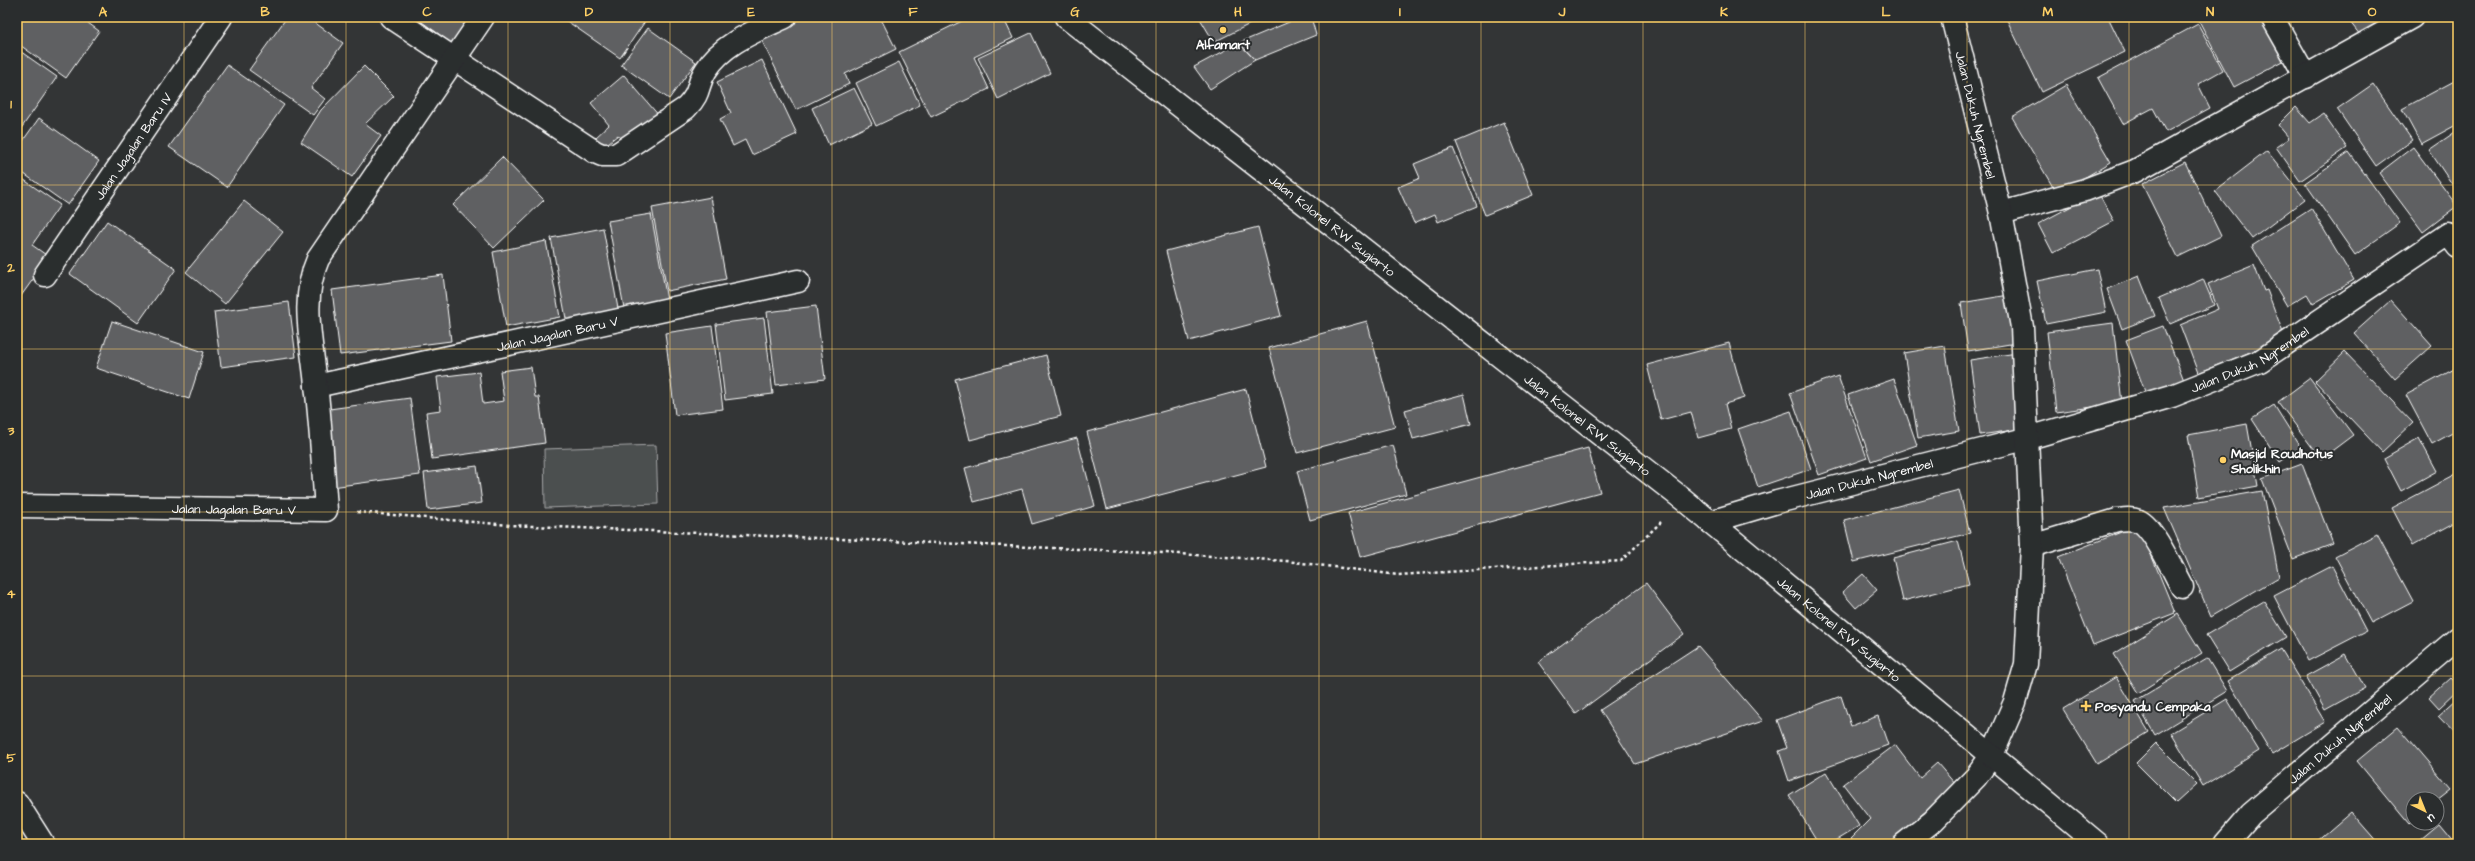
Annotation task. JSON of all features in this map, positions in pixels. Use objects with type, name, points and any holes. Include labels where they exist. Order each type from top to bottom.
[{"type":"street","name":"Jalan Jagalan Baru IV","points":[[45,274],[221,17]]},
{"type":"street","points":[[390,17],[594,152],[602,155],[616,155],[686,108],[695,99],[703,74],[714,58],[750,34],[785,17]]},
{"type":"street","points":[[326,510],[316,386],[307,305],[310,277],[318,259],[484,17]]},
{"type":"street","name":"Jalan Kolonel RW Sugiarto","points":[[1066,17],[1684,500],[2098,844]]},
{"type":"street","name":"Jalan Dukuh Ngrembel","points":[[1904,844],[1933,821],[1976,777],[1992,755],[2015,702],[2026,664],[2032,546],[2029,438],[2022,327],[2001,213],[1952,17]]},
{"type":"street","points":[[2272,17],[2306,77]]},
{"type":"street","points":[[2001,213],[2085,190],[2135,170],[2306,77],[2412,17]]},
{"type":"street","name":"Jalan Dukuh Ngrembel","points":[[1710,522],[1777,502],[2029,438],[2172,396],[2260,361],[2455,236]]},
{"type":"street","name":"Jalan Jagalan Baru V","points":[[316,386],[798,281]]},
{"type":"street","name":"Jalan Jagalan Baru V","points":[[17,506],[326,510]]},
{"type":"street","points":[[2032,546],[2128,518],[2140,522],[2149,530],[2182,587]]},
{"type":"street","name":"Jalan Dukuh Ngrembel","points":[[2225,844],[2251,814],[2458,638]]},
{"type":"street","points":[[17,803],[43,844]]},
{"type":"path","points":[[326,510],[508,525],[1149,552],[1286,561],[1398,575],[1621,561],[1684,500]]},
{"type":"shaded area","points":[[656,445],[658,504],[545,508],[544,449]]},
{"type":"building","points":[[17,17],[80,17],[99,31],[66,78],[17,43]]},
{"type":"building","points":[[287,17],[307,17],[343,43],[311,88],[325,99],[313,115],[249,70]]},
{"type":"building","points":[[415,17],[474,17],[454,45]]},
{"type":"building","points":[[561,17],[648,17],[620,58]]},
{"type":"building","points":[[800,17],[880,17],[896,49],[845,74],[849,84],[796,110],[760,37]]},
{"type":"building","points":[[970,17],[1003,17],[1013,38],[974,57],[989,89],[931,117],[899,52]]},
{"type":"building","name":"Alfamart","points":[[1199,17],[1264,17],[1214,42]]},
{"type":"building","points":[[1301,17],[1311,17],[1316,35],[1255,60],[1239,43]]},
{"type":"building","points":[[2013,17],[2108,17],[2125,52],[2042,92],[2007,20]]},
{"type":"building","points":[[2197,17],[2267,17],[2289,58],[2234,87]]},
{"type":"building","points":[[2346,17],[2393,17],[2364,40]]},
{"type":"building","points":[[2198,24],[2223,70],[2198,84],[2210,108],[2166,132],[2153,108],[2123,124],[2098,78]]},
{"type":"building","points":[[648,28],[696,62],[669,99],[621,65]]},
{"type":"building","points":[[1031,33],[1050,73],[998,99],[978,58]]},
{"type":"building","points":[[1239,43],[1255,60],[1210,89],[1194,67]]},
{"type":"building","points":[[17,49],[57,77],[20,130],[17,128]]},
{"type":"building","points":[[762,60],[797,134],[752,155],[745,140],[733,146],[720,119],[731,113],[717,82]]},
{"type":"building","points":[[899,62],[920,105],[876,126],[856,83]]},
{"type":"building","points":[[227,65],[284,105],[227,187],[169,147]]},
{"type":"building","points":[[364,66],[394,96],[365,124],[381,136],[352,177],[301,142],[321,110]]},
{"type":"building","points":[[624,75],[660,117],[626,145],[618,135],[603,147],[595,138],[609,125],[591,103]]},
{"type":"building","points":[[2458,79],[2458,124],[2421,144],[2402,109]]},
{"type":"building","points":[[2373,84],[2412,140],[2376,166],[2337,109]]},
{"type":"building","points":[[2066,85],[2111,162],[2057,194],[2012,117]]},
{"type":"building","points":[[854,88],[872,124],[829,145],[812,108]]},
{"type":"building","points":[[2296,107],[2310,123],[2323,114],[2347,148],[2300,181],[2276,147],[2289,138],[2278,125]]},
{"type":"building","points":[[39,118],[99,161],[68,205],[17,169],[17,149]]},
{"type":"building","points":[[1504,122],[1533,195],[1485,215],[1456,142]]},
{"type":"building","points":[[2458,130],[2458,193],[2429,150]]},
{"type":"building","points":[[2413,147],[2457,206],[2423,232],[2379,173]]},
{"type":"building","points":[[1453,148],[1477,206],[1438,222],[1435,214],[1414,223],[1398,187],[1420,178],[1414,164]]},
{"type":"building","points":[[2267,151],[2305,199],[2252,239],[2215,191]]},
{"type":"building","points":[[2349,152],[2400,223],[2355,255],[2305,183]]},
{"type":"building","points":[[502,157],[544,200],[494,248],[453,205]]},
{"type":"building","points":[[2185,162],[2221,236],[2178,257],[2142,184]]},
{"type":"building","points":[[17,175],[60,205],[32,245],[49,257],[21,296],[17,293]]},
{"type":"building","points":[[2098,192],[2114,221],[2053,253],[2038,224]]},
{"type":"building","points":[[711,197],[726,279],[667,291],[652,208]]},
{"type":"building","points":[[244,201],[283,232],[225,304],[186,272]]},
{"type":"building","points":[[2311,208],[2354,280],[2313,304],[2307,294],[2287,306],[2252,246]]},
{"type":"building","points":[[651,214],[667,300],[624,308],[608,221]]},
{"type":"building","points":[[107,221],[176,269],[138,323],[70,274]]},
{"type":"building","points":[[1258,227],[1281,316],[1189,341],[1166,251]]},
{"type":"building","points":[[603,228],[619,314],[567,324],[551,238]]},
{"type":"building","points":[[546,241],[560,317],[506,327],[493,252]]},
{"type":"building","points":[[2254,265],[2264,291],[2267,290],[2285,338],[2198,373],[2180,325],[2218,309],[2208,284]]},
{"type":"building","points":[[2097,269],[2106,312],[2046,324],[2037,281]]},
{"type":"building","points":[[443,275],[451,341],[340,355],[332,290]]},
{"type":"building","points":[[2139,276],[2155,316],[2122,329],[2107,289]]},
{"type":"building","points":[[2203,279],[2214,305],[2170,324],[2159,298]]},
{"type":"building","points":[[2009,295],[2016,343],[1968,351],[1961,303]]},
{"type":"building","points":[[2391,300],[2432,346],[2395,379],[2354,333]]},
{"type":"building","points":[[289,302],[296,357],[221,367],[214,312]]},
{"type":"building","points":[[816,306],[825,379],[776,385],[767,312]]},
{"type":"building","points":[[764,318],[773,394],[725,400],[716,324]]},
{"type":"building","points":[[112,321],[204,352],[189,399],[96,368]]},
{"type":"building","points":[[1367,321],[1395,427],[1297,453],[1269,348]]},
{"type":"building","points":[[2113,323],[2122,403],[2056,412],[2047,332]]},
{"type":"building","points":[[712,326],[723,409],[675,415],[665,333]]},
{"type":"building","points":[[2163,326],[2185,383],[2147,397],[2126,340]]},
{"type":"building","points":[[1729,343],[1744,398],[1725,404],[1731,429],[1698,438],[1691,412],[1661,420],[1647,365]]},
{"type":"building","points":[[1945,346],[1959,431],[1918,438],[1904,353]]},
{"type":"building","points":[[2345,352],[2413,423],[2382,452],[2315,381]]},
{"type":"building","points":[[2017,353],[2028,428],[1980,435],[1970,360]]},
{"type":"building","points":[[1046,355],[1061,416],[970,440],[955,379]]},
{"type":"building","points":[[531,367],[535,397],[539,397],[545,443],[432,459],[426,412],[441,410],[437,377],[479,372],[483,404],[504,401],[500,371]]},
{"type":"building","points":[[2458,367],[2458,430],[2432,444],[2406,395]]},
{"type":"building","points":[[1838,376],[1867,458],[1819,475],[1790,393]]},
{"type":"building","points":[[2310,378],[2353,435],[2321,459],[2278,402]]},
{"type":"building","points":[[1894,379],[1917,445],[1871,461],[1848,395]]},
{"type":"building","points":[[1246,389],[1266,467],[1107,509],[1087,432]]},
{"type":"building","points":[[1464,394],[1471,424],[1413,439],[1405,410]]},
{"type":"building","points":[[410,398],[420,475],[332,487],[322,410]]},
{"type":"building","points":[[2274,405],[2301,448],[2280,462],[2252,419]]},
{"type":"building","points":[[1791,411],[1811,469],[1758,487],[1738,429]]},
{"type":"building","name":"Masjid Roudhotus Sholikhin","points":[[2247,424],[2258,486],[2199,497],[2188,435]]},
{"type":"building","points":[[1077,438],[1095,506],[1032,524],[1022,489],[974,502],[965,468]]},
{"type":"building","points":[[2419,438],[2437,471],[2401,491],[2384,458]]},
{"type":"building","points":[[1393,445],[1406,494],[1310,520],[1297,471]]},
{"type":"building","points":[[1588,448],[1600,492],[1360,557],[1348,513]]},
{"type":"building","points":[[2302,464],[2333,544],[2293,559],[2262,479]]},
{"type":"building","points":[[477,466],[482,503],[428,510],[424,473]]},
{"type":"building","points":[[2458,473],[2458,521],[2412,546],[2392,508]]},
{"type":"building","points":[[1959,490],[1970,533],[1854,562],[1844,520]]},
{"type":"building","points":[[2262,491],[2279,577],[2211,617],[2164,508]]},
{"type":"building","points":[[2139,525],[2175,613],[2093,645],[2058,557]]},
{"type":"building","points":[[2377,534],[2413,601],[2371,623],[2335,556]]},
{"type":"building","points":[[1958,541],[1969,584],[1903,601],[1893,558]]},
{"type":"building","points":[[2332,566],[2366,631],[2308,661],[2274,596]]},
{"type":"building","points":[[1863,574],[1877,590],[1856,608],[1842,592]]},
{"type":"building","points":[[1646,583],[1684,634],[1576,714],[1538,662]]},
{"type":"building","points":[[2264,601],[2286,637],[2229,672],[2206,635]]},
{"type":"building","points":[[2178,614],[2202,653],[2138,693],[2114,654]]},
{"type":"building","points":[[1698,646],[1763,721],[1635,764],[1600,710]]},
{"type":"building","points":[[2281,649],[2325,722],[2272,754],[2228,681]]},
{"type":"building","points":[[2346,654],[2365,688],[2325,710],[2306,676]]},
{"type":"building","points":[[2207,658],[2227,691],[2155,735],[2135,701]]},
{"type":"building","points":[[2116,677],[2149,732],[2097,764],[2063,709]]},
{"type":"building","points":[[2450,678],[2458,686],[2458,690],[2439,708],[2429,697]]},
{"type":"building","points":[[1841,696],[1851,726],[1878,716],[1888,745],[1789,781],[1779,751],[1787,748],[1777,720]]},
{"type":"building","points":[[2458,698],[2458,737],[2438,716]]},
{"type":"building","points":[[2227,699],[2259,751],[2203,786],[2171,733]]},
{"type":"building","points":[[2398,727],[2451,789],[2445,794],[2445,791],[2405,791],[2405,819],[2357,761]]},
{"type":"building","points":[[2156,743],[2197,784],[2176,803],[2136,763]]},
{"type":"building","points":[[1895,745],[1920,778],[1937,763],[1956,785],[1888,844],[1856,844],[1851,838],[1870,819],[1843,784]]},
{"type":"building","points":[[1826,772],[1859,826],[1829,844],[1819,844],[1789,795]]},
{"type":"building","points":[[2351,812],[2379,844],[2315,843]]},
{"type":"building","points":[[2431,831],[2445,831],[2454,842],[2415,844]]},
{"type":"place","name":"Alfamart","points":[[1223,30]]},
{"type":"place","name":"Masjid Roudhotus Sholikhin","points":[[2223,460]]},
{"type":"place","name":"Posyandu Cempaka","points":[[2086,706]]}]
